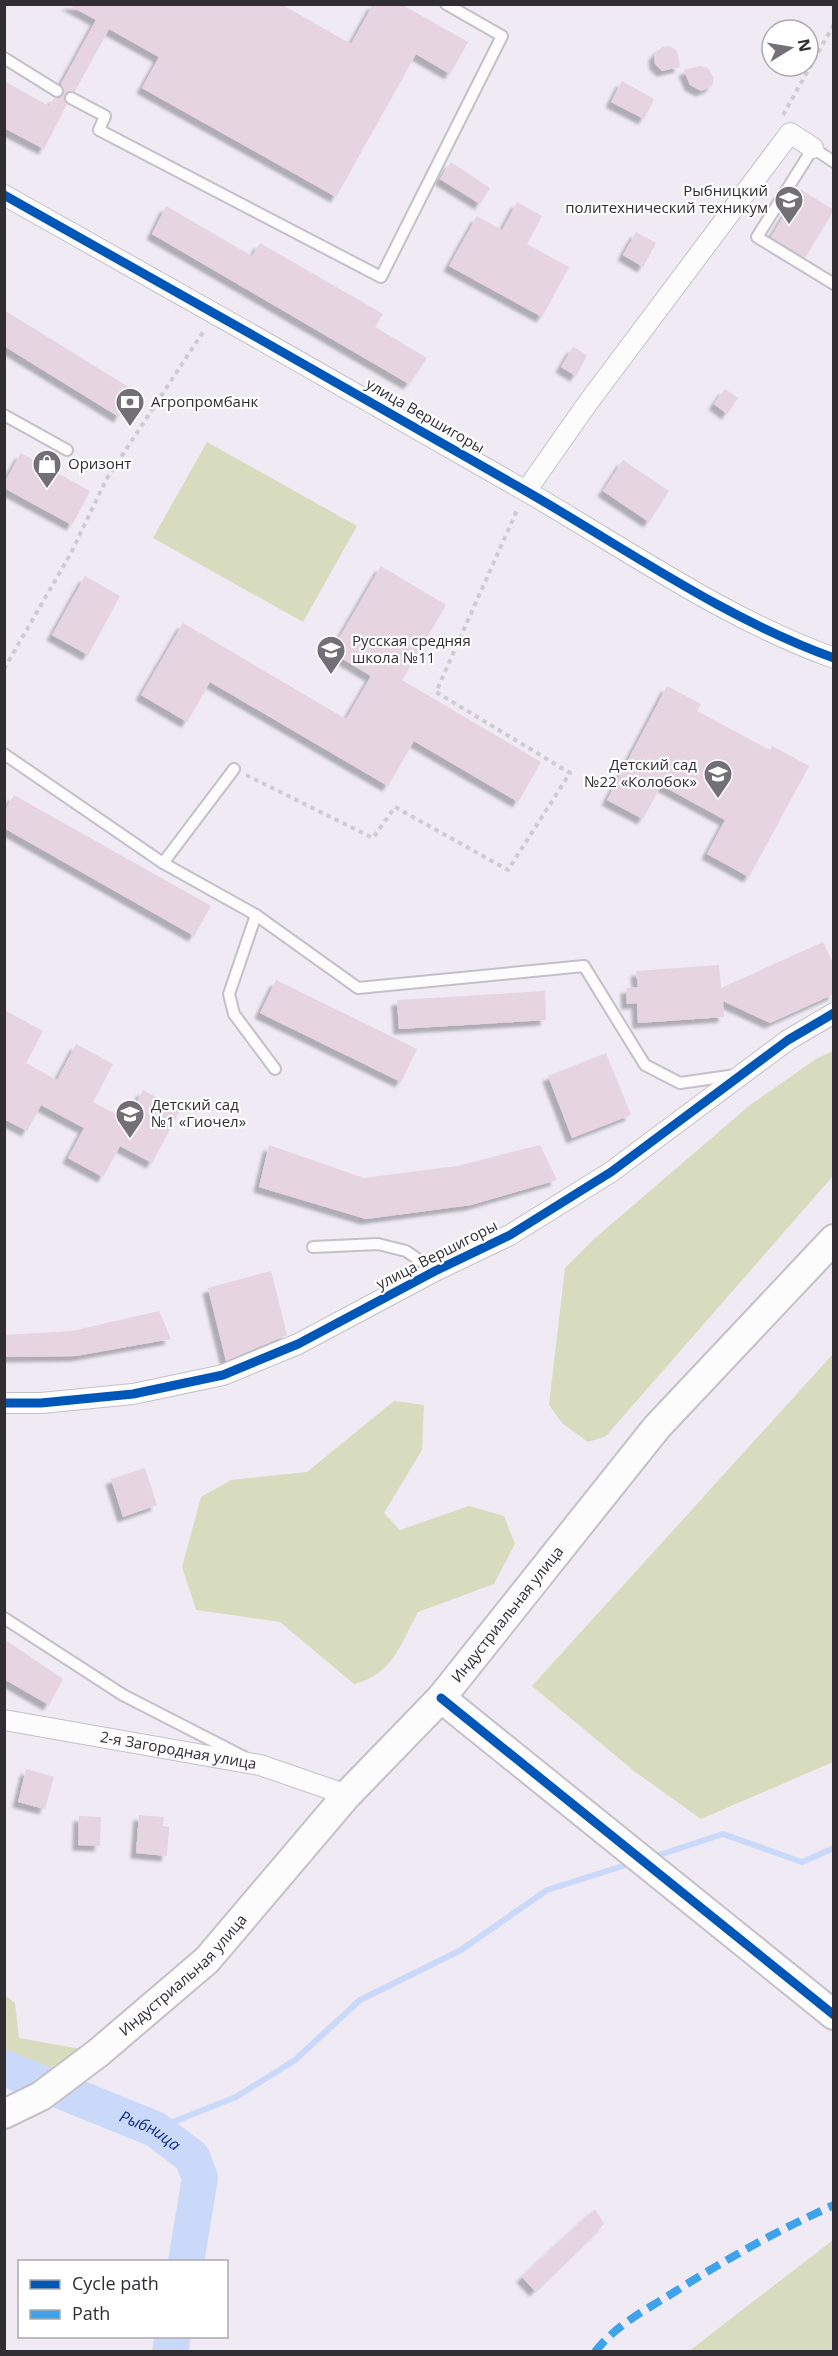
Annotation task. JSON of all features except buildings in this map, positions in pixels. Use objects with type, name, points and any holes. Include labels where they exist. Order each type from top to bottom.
[{"type":"main road","name":"Индустриальная улица","points":[[4,2114],[41,2096],[171,1992],[225,1941],[347,1796],[441,1698],[657,1428],[834,1239]]},
{"type":"main road","points":[[441,1698],[834,2015]]},
{"type":"street","points":[[526,491],[587,404],[790,133],[813,148]]},
{"type":"street","name":"улица Вершигоры","points":[[4,195],[526,491],[706,598],[773,635],[834,658]]},
{"type":"street","name":"улица Вершигоры","points":[[4,1403],[41,1403],[133,1394],[223,1375],[298,1344],[435,1270],[510,1235],[611,1172],[788,1040],[834,1013]]},
{"type":"street","name":"2-я Загородная улица","points":[[4,1720],[260,1765],[347,1796]]},
{"type":"lane","points":[[71,98],[105,116],[99,130],[381,277],[502,36],[446,4]]},
{"type":"lane","points":[[4,58],[57,91]]},
{"type":"lane","points":[[834,162],[813,148],[757,237],[834,284]]},
{"type":"lane","points":[[4,415],[67,450]]},
{"type":"lane","points":[[4,754],[164,863],[256,915],[358,988],[584,966],[645,1065],[680,1083],[743,1074]]},
{"type":"lane","points":[[164,863],[234,769]]},
{"type":"lane","points":[[256,915],[229,994],[234,1014],[275,1069]]},
{"type":"lane","points":[[313,1248],[378,1244],[405,1251],[435,1270]]},
{"type":"lane","points":[[4,1618],[123,1695],[260,1765]]},
{"type":"path","points":[[790,133],[778,125],[834,24]]},
{"type":"path","points":[[4,669],[66,562],[106,480],[215,314]]},
{"type":"path","points":[[234,769],[373,838],[395,807],[507,870],[570,773],[436,692],[526,491]]},
{"type":"green space","points":[[207,442],[357,526],[303,622],[153,538]]},
{"type":"green space","points":[[833,1051],[833,1176],[606,1436],[588,1442],[562,1423],[549,1405],[565,1268],[594,1239],[750,1105],[816,1059]]},
{"type":"green space","points":[[833,1354],[833,1762],[701,1819],[634,1771],[532,1686]]},
{"type":"green space","points":[[394,1401],[424,1405],[422,1450],[384,1513],[400,1530],[469,1506],[504,1516],[515,1544],[494,1584],[418,1612],[400,1647],[387,1666],[367,1679],[354,1684],[280,1622],[196,1610],[182,1567],[201,1497],[231,1480],[307,1472]]},
{"type":"green space","points":[[4,1994],[15,2003],[19,2038],[81,2049],[66,2076],[42,2074],[5,2062]]},
{"type":"green space","points":[[833,2240],[833,2351],[689,2351]]},
{"type":"waterway","points":[[653,1857],[723,1834],[802,1862],[834,1848]]},
{"type":"waterway","points":[[155,2129],[236,2097],[295,2060],[360,2000],[461,1950],[547,1890],[632,1863]]},
{"type":"waterway","name":"Рыбница","points":[[4,2068],[155,2129],[192,2157],[200,2178],[186,2260]]},
{"type":"waterway","name":"Рыбница","points":[[170,2352],[173,2338]]},
{"type":"marked path","points":[[595,2352],[629,2321],[688,2283],[770,2236],[834,2205]]},
{"type":"cycle path","points":[[4,195],[562,512],[714,603],[793,642],[834,658]]},
{"type":"cycle path","points":[[4,1403],[41,1403],[133,1394],[223,1375],[298,1344],[435,1271],[510,1235],[611,1172],[788,1040],[834,1013]]},
{"type":"cycle path","points":[[441,1698],[834,2015]]},
{"type":"place","name":"Рыбницкий политехнический техникум","points":[[789,226]]},
{"type":"place","name":"Агропромбанк","points":[[130,428]]},
{"type":"place","name":"Оризонт","points":[[47,490]]},
{"type":"place","name":"Русская средняя школа №11","points":[[331,676]]},
{"type":"place","name":"Детский сад №22 «Колобок»","points":[[718,800]]},
{"type":"place","name":"Детский сад №1 «Гиочел»","points":[[130,1140]]}]
